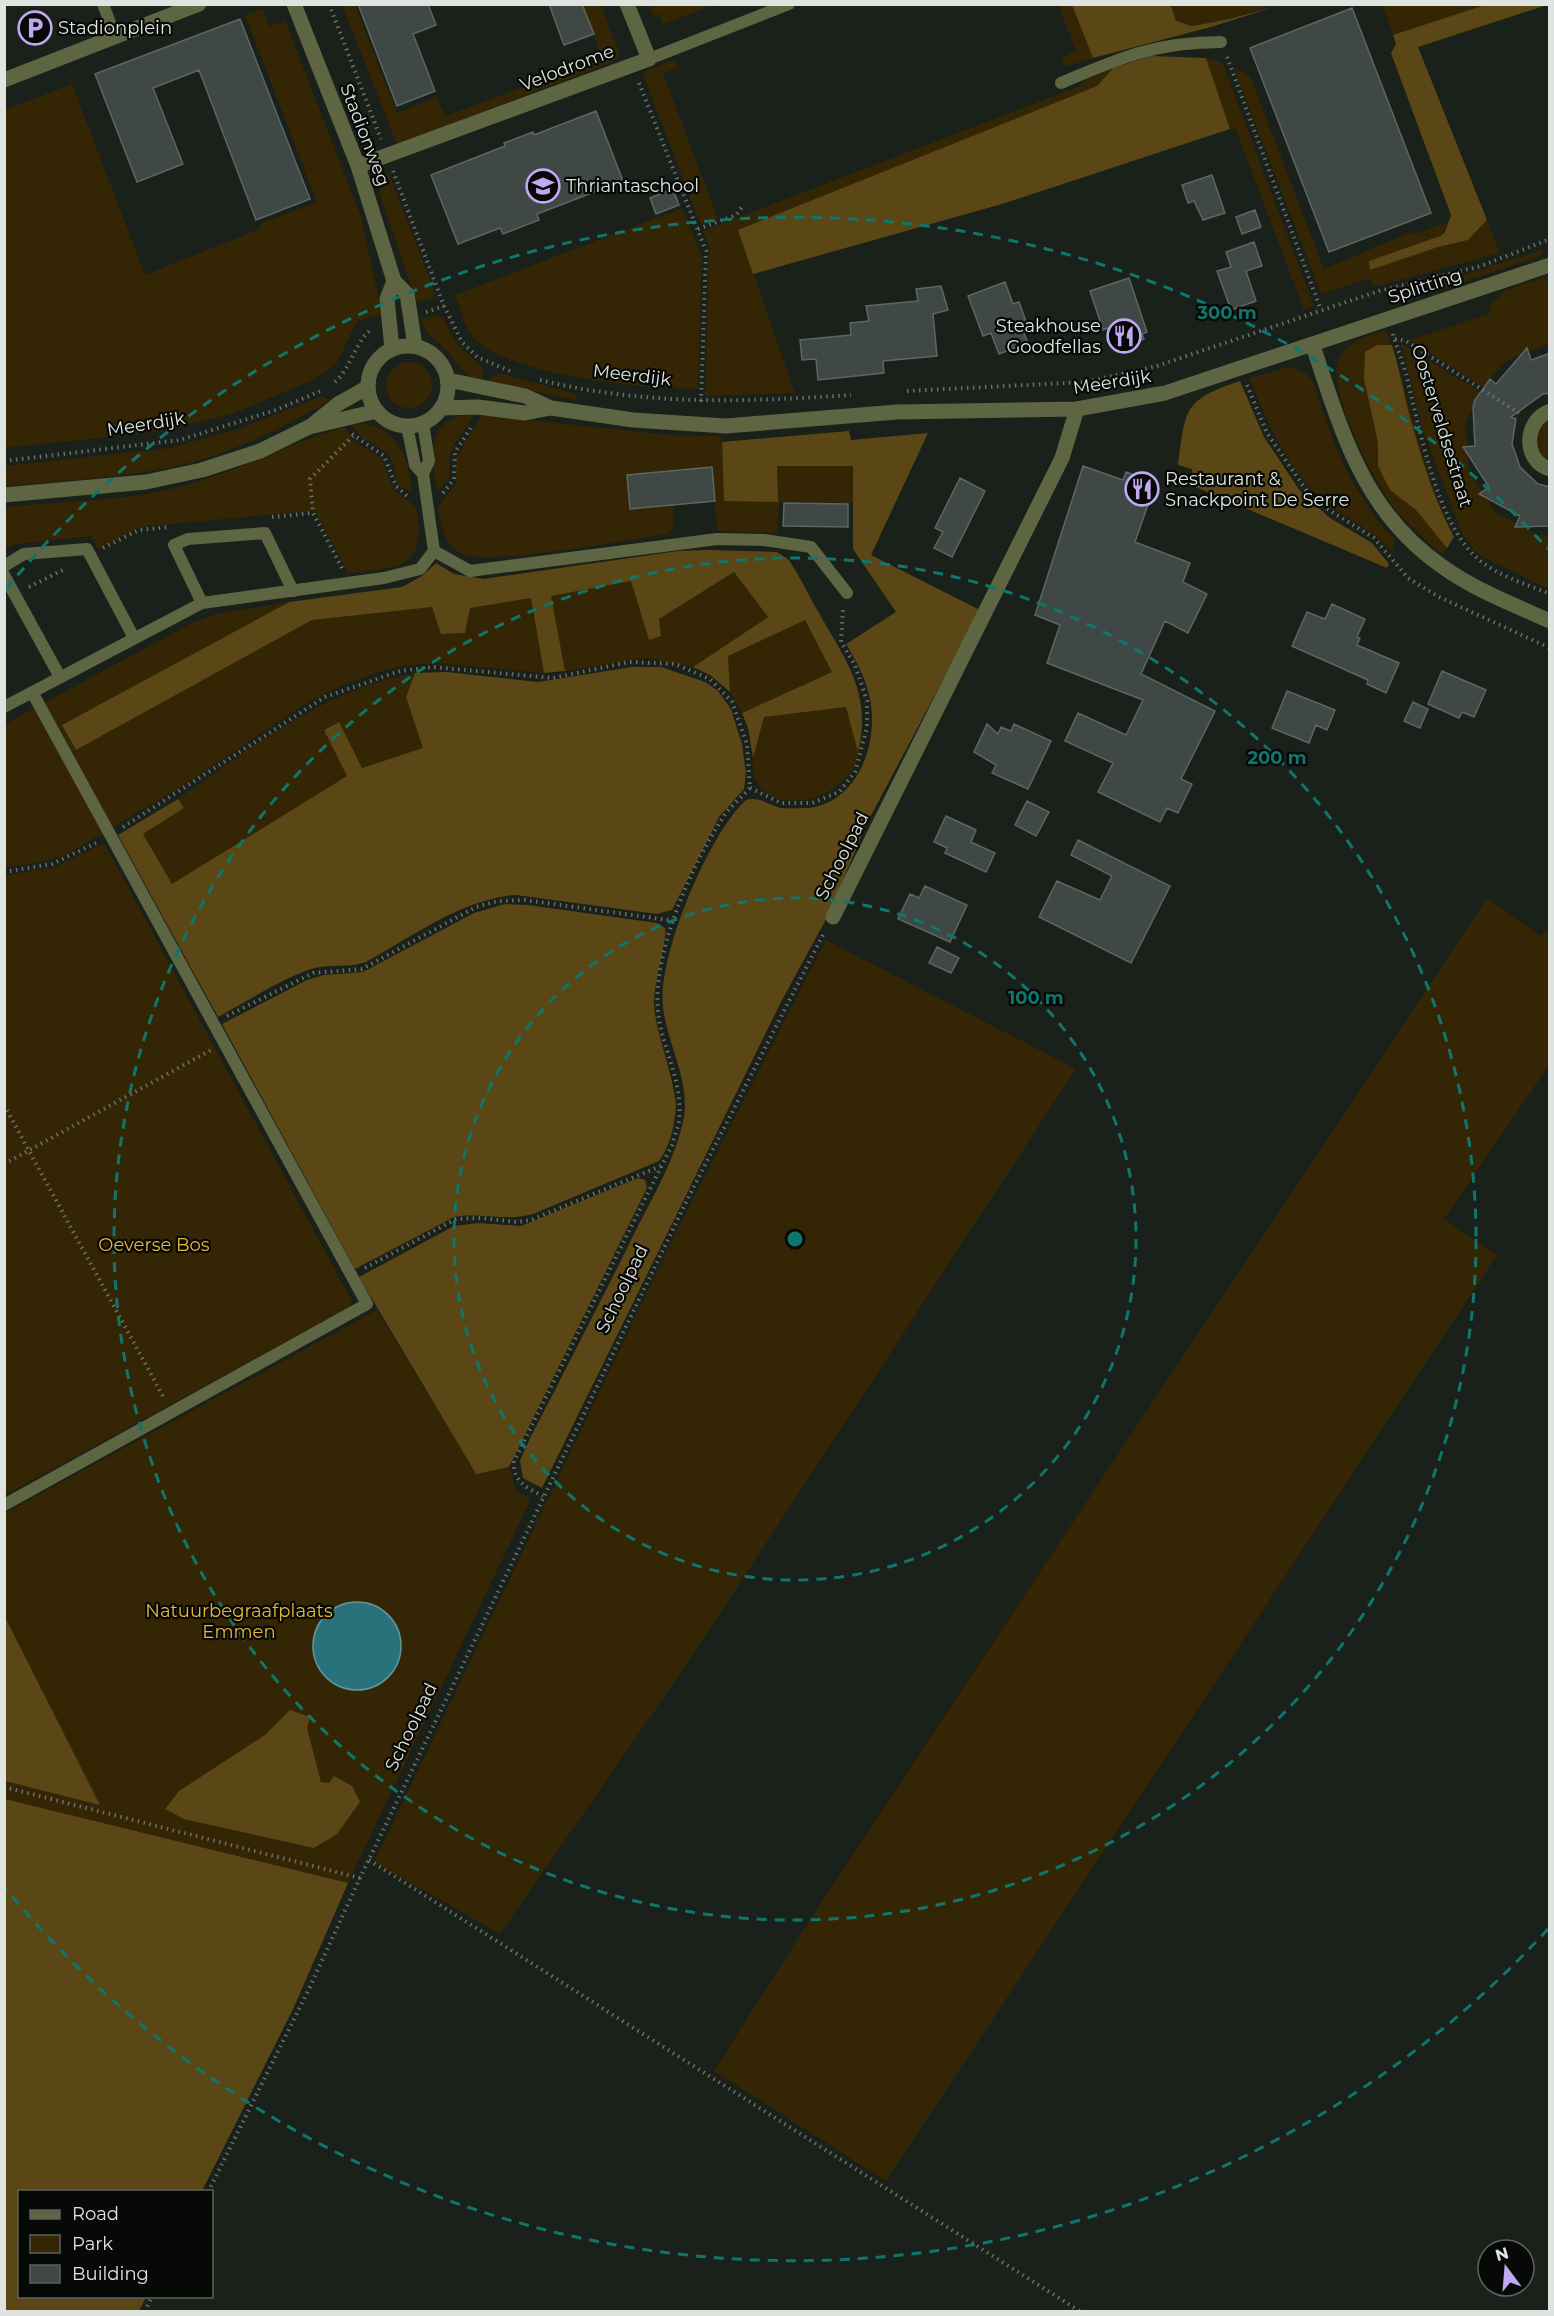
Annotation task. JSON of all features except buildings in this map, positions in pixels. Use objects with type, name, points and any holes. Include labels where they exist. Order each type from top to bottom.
[{"type":"street","points":[[4,80],[199,4]]},
{"type":"street","name":"Stadionweg","points":[[294,4],[358,166],[394,281],[407,294],[415,346]]},
{"type":"street","points":[[627,4],[649,58]]},
{"type":"street","name":"Velodrome","points":[[358,166],[649,58]]},
{"type":"street","name":"Splitting","points":[[1313,346],[1388,318],[1550,265]]},
{"type":"street","name":"Stadionweg","points":[[392,349],[387,299],[394,281]]},
{"type":"street","points":[[415,346],[433,354],[446,370],[448,395],[441,408],[423,423],[407,426],[386,419],[377,411],[368,387],[374,364],[392,349],[415,346]]},
{"type":"street","points":[[1313,346],[1346,445],[1375,499],[1396,527],[1443,567],[1473,585],[1550,621]]},
{"type":"street","name":"Meerdijk","points":[[448,380],[525,396],[551,408],[633,420],[726,426],[897,412],[1077,409],[1165,393],[1313,346]]},
{"type":"street","points":[[4,495],[146,482],[202,470],[260,451],[309,427],[338,404],[368,387]]},
{"type":"street","name":"Meerdijk","points":[[441,408],[478,406],[525,412],[551,408]]},
{"type":"street","name":"Schoolpad","points":[[833,917],[1062,458],[1077,409]]},
{"type":"street","points":[[309,427],[377,411]]},
{"type":"street","points":[[1550,411],[1534,423],[1528,438],[1532,455],[1543,467],[1550,469]]},
{"type":"lane","points":[[103,4],[115,36]]},
{"type":"lane","name":"Velodrome","points":[[649,58],[789,4]]},
{"type":"lane","points":[[1061,83],[1131,54],[1182,42],[1221,42]]},
{"type":"lane","points":[[4,708],[202,603],[350,583],[420,569],[434,551],[423,474],[429,461],[423,423]]},
{"type":"lane","points":[[407,426],[415,465],[423,474]]},
{"type":"lane","points":[[202,603],[174,545],[188,539],[265,533],[293,591]]},
{"type":"lane","points":[[434,551],[470,571],[717,539],[764,540],[811,547],[847,592]]},
{"type":"lane","points":[[4,566],[24,554],[87,549],[134,638]]},
{"type":"lane","points":[[4,575],[60,677]]},
{"type":"lane","points":[[4,1505],[367,1304],[32,692]]},
{"type":"path","points":[[1221,42],[1321,310]]},
{"type":"path","points":[[632,64],[706,251],[701,402]]},
{"type":"path","points":[[698,229],[736,215],[742,207]]},
{"type":"path","name":"Splitting","points":[[1321,310],[1379,291],[1481,266],[1550,239]]},
{"type":"path","name":"Oosterveldsestraat","points":[[1379,291],[1405,371],[1415,419],[1445,510],[1454,529],[1465,546],[1486,566],[1550,594]]},
{"type":"path","points":[[412,316],[444,306],[462,342],[477,357],[491,365],[520,375]]},
{"type":"path","name":"Meerdijk","points":[[906,391],[1086,382],[1157,366],[1321,310]]},
{"type":"path","name":"Meerdijk","points":[[4,461],[180,440],[276,411],[329,387],[349,368],[369,330],[391,323]]},
{"type":"path","points":[[1394,338],[1406,341],[1534,423]]},
{"type":"path","points":[[1231,342],[1267,433],[1313,500],[1374,538],[1408,578],[1416,583],[1439,597],[1550,648]]},
{"type":"path","name":"Meerdijk","points":[[529,378],[630,397],[701,402],[861,394]]},
{"type":"path","points":[[345,419],[354,436],[384,456],[396,486],[428,510],[454,479],[455,452],[473,424],[478,406]]},
{"type":"path","points":[[350,583],[313,513],[310,479],[354,436]]},
{"type":"path","points":[[267,518],[313,513]]},
{"type":"path","points":[[15,594],[139,530],[174,526]]},
{"type":"path","points":[[750,788],[781,803],[812,803],[839,792],[855,772],[867,727],[867,701],[855,665],[841,642],[842,613],[847,592]]},
{"type":"path","points":[[4,872],[52,864],[111,835],[326,697],[400,671],[433,667],[553,678],[629,662],[675,664],[710,679],[732,702],[747,744],[750,788],[723,817],[683,896],[658,986],[658,1012],[677,1084],[680,1120],[662,1165],[514,1461],[513,1469],[520,1482],[543,1496]]},
{"type":"path","points":[[214,1023],[313,973],[362,969],[476,907],[498,901],[525,900],[675,921]]},
{"type":"path","name":"Schoolpad","points":[[209,2190],[308,1991],[543,1496],[688,1198],[833,917]]},
{"type":"path","points":[[4,1164],[224,1043]]},
{"type":"path","points":[[4,1105],[172,1412]]},
{"type":"path","points":[[351,1275],[456,1219],[482,1218],[516,1222],[531,1220],[662,1165]]},
{"type":"path","points":[[4,1787],[360,1878]]},
{"type":"path","points":[[369,1860],[1081,2312]]},
{"type":"path","points":[[145,2312],[151,2298]]},
{"type":"green space","points":[[649,4],[715,5],[663,24],[659,14],[653,16]]},
{"type":"green space","points":[[342,5],[355,5],[397,113],[437,97],[445,116],[603,58],[582,5],[601,5],[620,56],[608,64],[397,144]]},
{"type":"green space","points":[[1058,5],[1072,5],[1093,58],[1068,66],[1062,62],[1063,57],[1076,51]]},
{"type":"green space","points":[[1112,5],[1273,5],[1225,20],[1192,26]]},
{"type":"green space","points":[[1382,5],[1488,5],[1393,35]]},
{"type":"green space","points":[[263,9],[269,27],[285,20],[361,217],[382,314],[357,321],[337,363],[330,369],[313,380],[232,414],[164,431],[5,448],[5,110],[72,84],[145,275],[260,229],[259,224],[317,202],[245,15]]},
{"type":"green space","points":[[1206,58],[1222,62],[1314,306],[1304,310],[1236,130],[1230,129]]},
{"type":"green space","points":[[674,60],[679,67],[663,73],[718,219],[701,226],[642,72]]},
{"type":"green space","points":[[1113,68],[1097,86],[738,230],[795,393],[705,396],[709,247],[703,231],[1080,86],[1087,79]]},
{"type":"green space","points":[[1234,68],[1250,76],[1324,269],[1411,232],[1416,234],[1450,221],[1440,236],[1370,261],[1468,240],[1487,220],[1500,253],[1374,287],[1370,278],[1321,294]]},
{"type":"green space","points":[[388,171],[435,293],[433,298],[417,302],[379,193],[381,181]]},
{"type":"green space","points":[[682,208],[702,257],[698,389],[615,383],[550,372],[495,353],[476,340],[468,330],[455,295]]},
{"type":"green space","points":[[1543,250],[1542,255],[1431,293],[1434,287],[1423,287]]},
{"type":"green space","points":[[1549,276],[1549,344],[1507,360],[1489,380],[1529,416],[1410,340],[1491,313],[1489,306],[1506,290]]},
{"type":"green space","points":[[433,316],[442,317],[457,344],[482,367],[483,380],[466,373],[428,333],[421,319]]},
{"type":"green space","points":[[1386,331],[1424,461],[1442,512],[1454,537],[1443,555],[1407,522],[1387,497],[1355,438],[1340,395],[1337,376],[1341,355],[1358,341],[1372,334]]},
{"type":"green space","points":[[1401,343],[1526,421],[1475,401],[1465,423],[1469,471],[1495,512],[1538,535],[1549,535],[1549,589],[1487,559],[1474,550],[1462,533],[1423,430]]},
{"type":"green space","points":[[409,362],[418,363],[426,368],[431,376],[431,394],[426,402],[418,407],[409,408],[400,407],[392,402],[387,394],[386,385],[387,376],[392,368],[400,363]]},
{"type":"green space","points":[[1289,367],[1305,373],[1312,380],[1336,448],[1350,478],[1378,522],[1395,540],[1393,553],[1378,538],[1313,491],[1280,446],[1249,378]]},
{"type":"green space","points":[[499,373],[577,394],[576,400],[489,382],[493,375]]},
{"type":"green space","points":[[322,396],[331,400],[261,437],[204,459],[141,472],[5,486],[5,466],[170,448],[241,428]]},
{"type":"green space","points":[[473,414],[451,451],[448,481],[437,491],[433,464],[435,440],[447,422],[458,416]]},
{"type":"green space","points":[[482,415],[668,435],[721,436],[725,501],[777,466],[853,466],[853,503],[779,502],[778,533],[717,531],[712,467],[627,476],[630,509],[673,505],[674,526],[669,534],[501,557],[478,557],[463,554],[448,540],[442,528],[438,507],[456,483],[456,458]]},
{"type":"green space","points":[[1549,420],[1549,460],[1540,451],[1538,440],[1541,429]]},
{"type":"green space","points":[[366,424],[387,433],[401,450],[409,470],[412,493],[400,486],[388,455],[359,435],[352,425]]},
{"type":"green space","points":[[345,427],[353,441],[381,458],[393,489],[416,507],[417,543],[413,554],[396,566],[348,573],[316,513],[311,511],[139,527],[98,549],[91,536],[16,544],[5,549],[5,507],[98,500],[169,490],[211,478]]},
{"type":"green space","points":[[734,572],[768,617],[693,667],[646,658],[565,671],[550,596],[631,581],[649,640],[658,619]]},
{"type":"green space","points":[[531,598],[544,673],[436,663],[401,666],[376,673],[341,686],[300,707],[184,785],[66,855],[37,863],[5,867],[5,724],[194,622],[216,614],[289,602],[63,725],[76,750],[312,620],[432,606],[441,634],[465,633],[470,608]]},
{"type":"green space","points":[[805,620],[832,672],[742,713],[730,692],[728,656]]},
{"type":"green space","points":[[415,673],[406,697],[424,748],[361,768],[339,722],[324,729],[348,776],[171,885],[143,834],[184,808],[178,799],[262,740],[320,706],[350,692]]},
{"type":"green space","points":[[846,707],[858,752],[853,769],[842,783],[826,793],[808,799],[789,800],[773,796],[760,787],[752,764],[764,717]]},
{"type":"green space","name":"Oeverse Bos","points":[[104,843],[352,1301],[349,1307],[5,1495],[5,875],[55,867]]},
{"type":"green space","points":[[1487,898],[1541,936],[1550,926],[1549,1065],[1444,1219],[1497,1255],[886,2181],[714,2071],[816,1910]]},
{"type":"green space","points":[[826,940],[1076,1069],[691,1658],[500,1934],[374,1862],[676,1232]]},
{"type":"green space","name":"Natuurbegraafplaats Emmen","points":[[377,1310],[476,1474],[509,1467],[516,1490],[531,1499],[348,1883],[5,1799],[4,1781],[99,1804],[5,1617],[5,1513]]},
{"type":"shaded area","points":[[1488,4],[1547,5],[1418,47],[1487,220],[1468,240],[1438,247],[1370,270],[1369,261],[1440,236],[1445,232],[1451,215],[1391,53],[1396,44],[1393,35]]},
{"type":"shaded area","points":[[1072,5],[1171,6],[1176,21],[1192,26],[1225,20],[1280,5],[1211,27],[1093,58]]},
{"type":"shaded area","points":[[1151,56],[1206,58],[1230,129],[1002,204],[753,274],[738,230],[1097,86],[1113,68]]},
{"type":"shaded area","points":[[1378,345],[1392,345],[1424,466],[1454,537],[1447,548],[1416,510],[1390,490],[1378,466],[1378,442],[1364,379],[1365,352]]},
{"type":"shaded area","points":[[1240,381],[1264,437],[1300,491],[1330,518],[1372,543],[1389,564],[1387,568],[1193,486],[1192,469],[1178,465],[1186,418],[1197,401],[1207,394]]},
{"type":"shaded area","points":[[849,431],[851,440],[928,433],[871,555],[980,610],[866,825],[830,912],[781,1002],[542,1488],[523,1478],[520,1461],[662,1180],[683,1122],[685,1108],[682,1079],[665,1021],[663,985],[668,958],[688,897],[717,839],[746,800],[759,800],[781,808],[809,808],[826,803],[840,795],[852,782],[868,751],[872,716],[866,684],[846,644],[896,612],[853,549],[853,466],[777,466],[778,502],[724,501],[722,442]]},
{"type":"shaded area","points":[[678,551],[777,552],[788,559],[848,664],[854,679],[862,713],[858,752],[846,707],[764,717],[753,758],[748,728],[742,713],[832,672],[805,620],[728,656],[730,692],[710,675],[693,667],[768,617],[734,572],[659,619],[661,636],[649,640],[631,581],[551,596],[565,671],[544,673],[531,598],[470,608],[465,633],[441,634],[432,607],[312,620],[76,750],[62,725],[289,602],[402,587],[422,576],[436,563],[454,574],[483,579]]},
{"type":"shaded area","points":[[632,667],[661,667],[705,682],[718,691],[731,709],[742,744],[746,773],[744,789],[719,817],[672,910],[657,914],[516,895],[496,898],[457,911],[366,962],[315,968],[290,977],[218,1017],[118,835],[178,799],[184,808],[143,834],[172,884],[347,776],[324,730],[339,722],[362,768],[423,748],[406,697],[415,673],[447,672],[538,682]]},
{"type":"shaded area","points":[[505,904],[528,905],[657,923],[665,928],[654,1005],[676,1104],[667,1148],[659,1161],[533,1214],[513,1217],[454,1217],[355,1269],[222,1024],[307,980],[324,975],[363,972],[474,913]]},
{"type":"shaded area","points":[[638,1178],[645,1180],[647,1188],[509,1467],[476,1474],[359,1277],[454,1226],[478,1223],[521,1226]]},
{"type":"shaded area","points":[[5,1617],[100,1805],[5,1781]]},
{"type":"shaded area","points":[[290,1710],[310,1717],[307,1728],[321,1782],[329,1783],[334,1776],[352,1786],[360,1802],[337,1834],[314,1848],[184,1819],[165,1809],[179,1791],[265,1735]]},
{"type":"shaded area","points":[[5,1799],[348,1883],[294,2007],[202,2190],[18,2190],[18,2298],[146,2298],[139,2311],[5,2311]]},
{"type":"water","points":[[357,1602],[374,1606],[388,1615],[397,1629],[401,1646],[397,1663],[388,1677],[374,1686],[357,1690],[340,1686],[326,1677],[317,1663],[313,1646],[317,1629],[326,1615],[340,1606]]},
{"type":"place","name":"Stadionplein","points":[[35,28]]},
{"type":"place","name":"Thriantaschool","points":[[543,186]]},
{"type":"place","name":"Steakhouse Goodfellas","points":[[1124,336]]},
{"type":"place","name":"Restaurant & Snackpoint De Serre","points":[[1142,489]]}]
